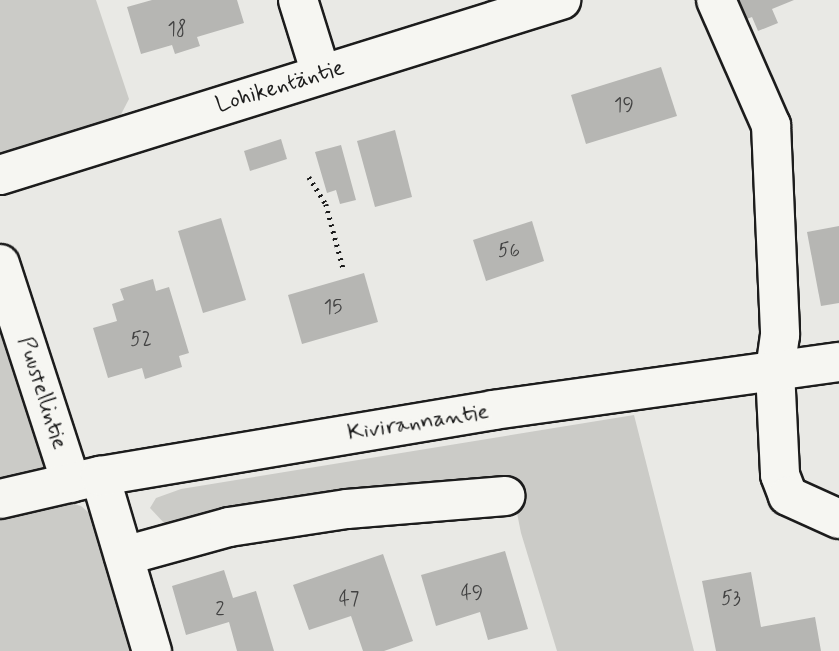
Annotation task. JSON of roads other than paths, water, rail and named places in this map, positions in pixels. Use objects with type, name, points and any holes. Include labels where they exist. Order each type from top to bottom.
[{"type":"street","points":[[298,0],[321,74]]},
{"type":"street","name":"Lohikentäntie","points":[[0,176],[561,0]]},
{"type":"street","points":[[716,0],[771,125],[780,335],[775,371],[780,475],[788,496],[839,519]]},
{"type":"street","name":"Puustellintie","points":[[0,264],[86,479],[124,556],[152,651]]},
{"type":"street","name":"Kivirannantie","points":[[0,499],[86,479],[493,410],[839,362]]},
{"type":"street","points":[[124,556],[242,525],[347,509],[505,496]]}]
